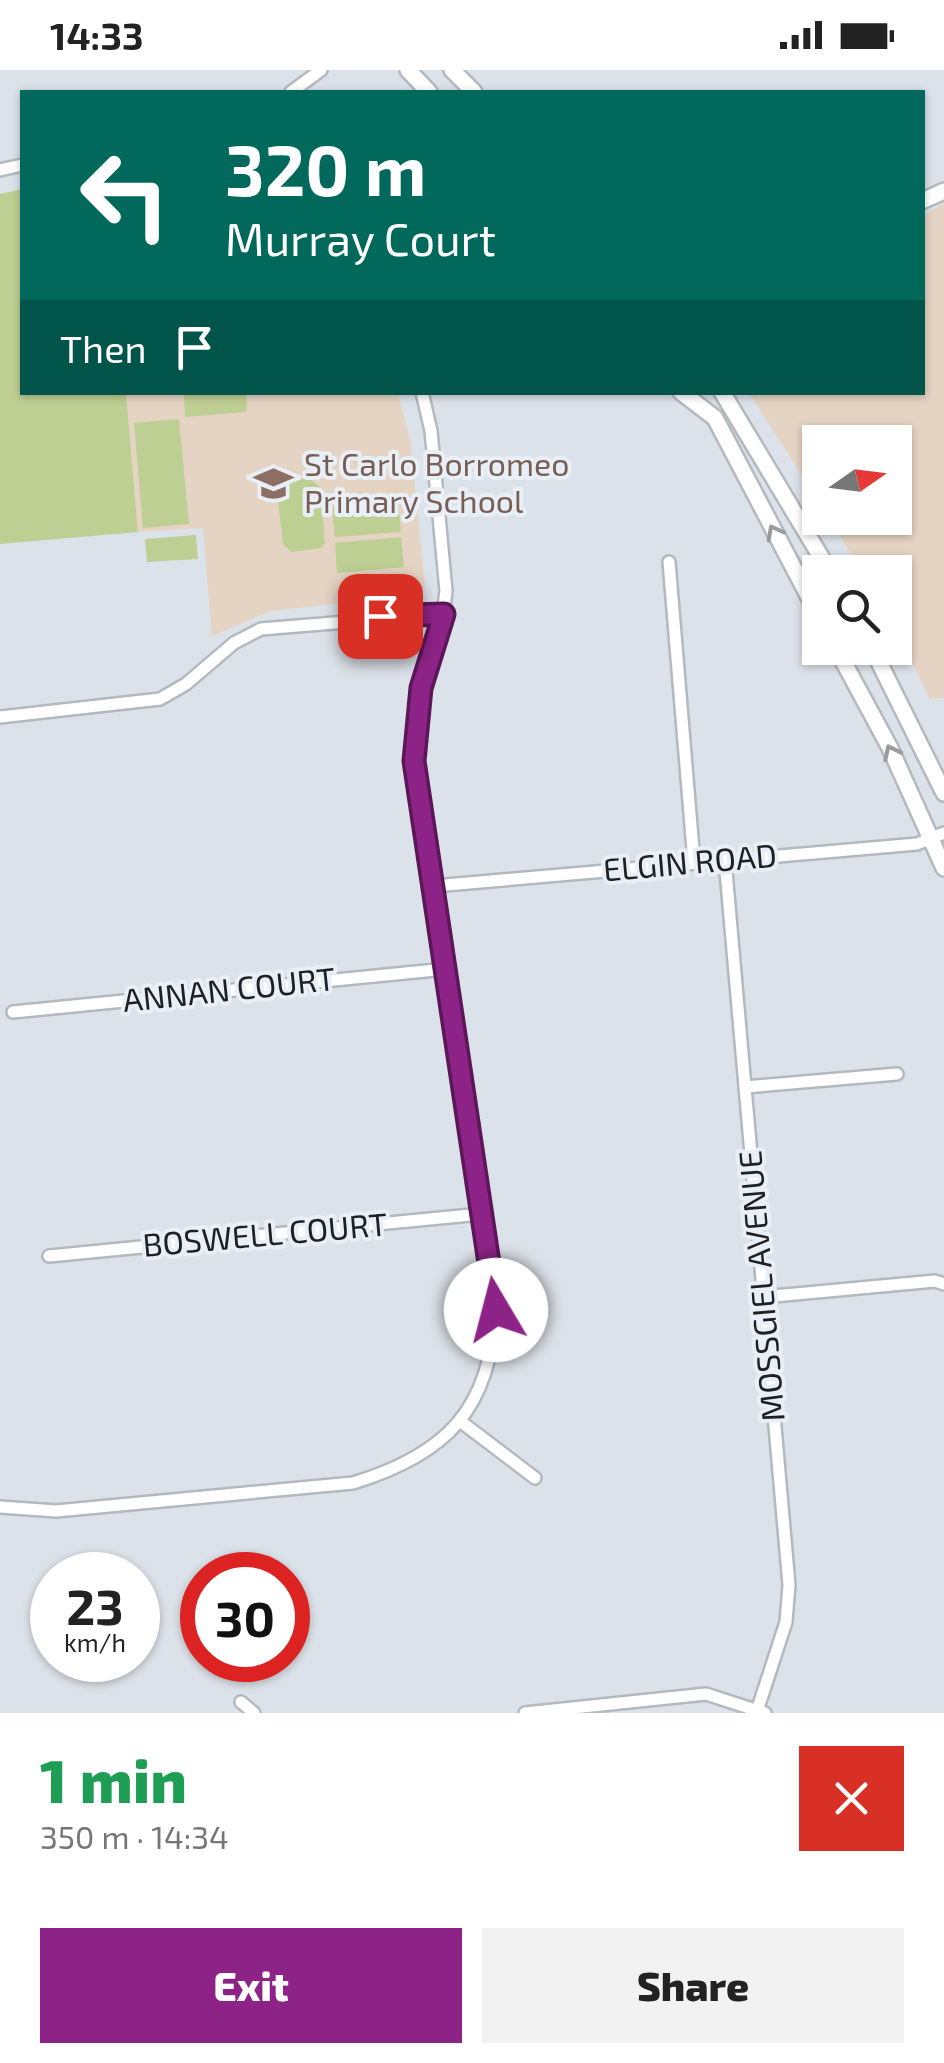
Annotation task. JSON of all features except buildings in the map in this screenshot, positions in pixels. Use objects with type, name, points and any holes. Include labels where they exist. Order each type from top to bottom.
[{"type":"street","points":[[294,90],[321,70]]},
{"type":"street","points":[[408,70],[428,90]]},
{"type":"street","points":[[452,70],[472,90]]},
{"type":"street","points":[[0,1508],[56,1511],[353,1483],[392,1471],[430,1450],[460,1421],[482,1388],[494,1350],[496,1310],[414,761],[421,688],[444,614],[446,591],[432,431],[423,395]]},
{"type":"street","points":[[685,395],[715,418],[802,584]]},
{"type":"street","points":[[724,395],[820,555]]},
{"type":"street","points":[[669,562],[694,862]]},
{"type":"street","points":[[0,717],[160,699],[186,684],[234,644],[261,629],[444,614]]},
{"type":"street","points":[[845,665],[938,837],[944,868]]},
{"type":"street","points":[[880,665],[944,792]]},
{"type":"street","name":"ELGIN ROAD","points":[[434,886],[938,837]]},
{"type":"street","name":"MOSSGIEL AVENUE","points":[[724,860],[789,1585],[786,1622],[761,1711]]},
{"type":"street","name":"ANNAN COURT","points":[[13,1012],[446,969]]},
{"type":"street","points":[[745,1087],[897,1074]]},
{"type":"street","name":"BOSWELL COURT","points":[[49,1256],[481,1214]]},
{"type":"street","points":[[763,1296],[935,1281],[944,1284]]},
{"type":"street","points":[[460,1421],[535,1478]]},
{"type":"street","points":[[524,1713],[706,1694],[761,1711]]},
{"type":"street","points":[[242,1702],[254,1713]]},
{"type":"shaded area","points":[[944,203],[944,698],[930,699],[912,662],[912,555],[852,555],[839,535],[912,535],[912,425],[802,425],[802,475],[750,395],[925,395],[925,214]]},
{"type":"shaded area","name":"St Carlo Borromeo Primary School","points":[[126,395],[399,395],[410,439],[425,586],[420,594],[271,611],[212,636],[203,528],[138,532]]},
{"type":"green space","points":[[20,189],[20,395],[126,395],[138,532],[0,544],[0,194]]},
{"type":"green space","points":[[184,395],[246,395],[247,412],[185,417]]},
{"type":"green space","points":[[179,419],[189,524],[143,528],[134,423]]},
{"type":"green space","points":[[309,478],[320,487],[325,543],[321,548],[292,552],[283,544],[277,493],[283,482]]},
{"type":"green space","points":[[398,502],[401,532],[335,537],[332,507]]},
{"type":"green space","points":[[196,535],[198,559],[147,562],[145,539]]},
{"type":"green space","points":[[401,537],[404,567],[337,573],[335,543]]},
{"type":"place","name":"St Carlo Borromeo Primary School","points":[[274,483]]},
{"type":"route","points":[[380,616],[444,614],[421,688],[414,761],[496,1310]]}]
